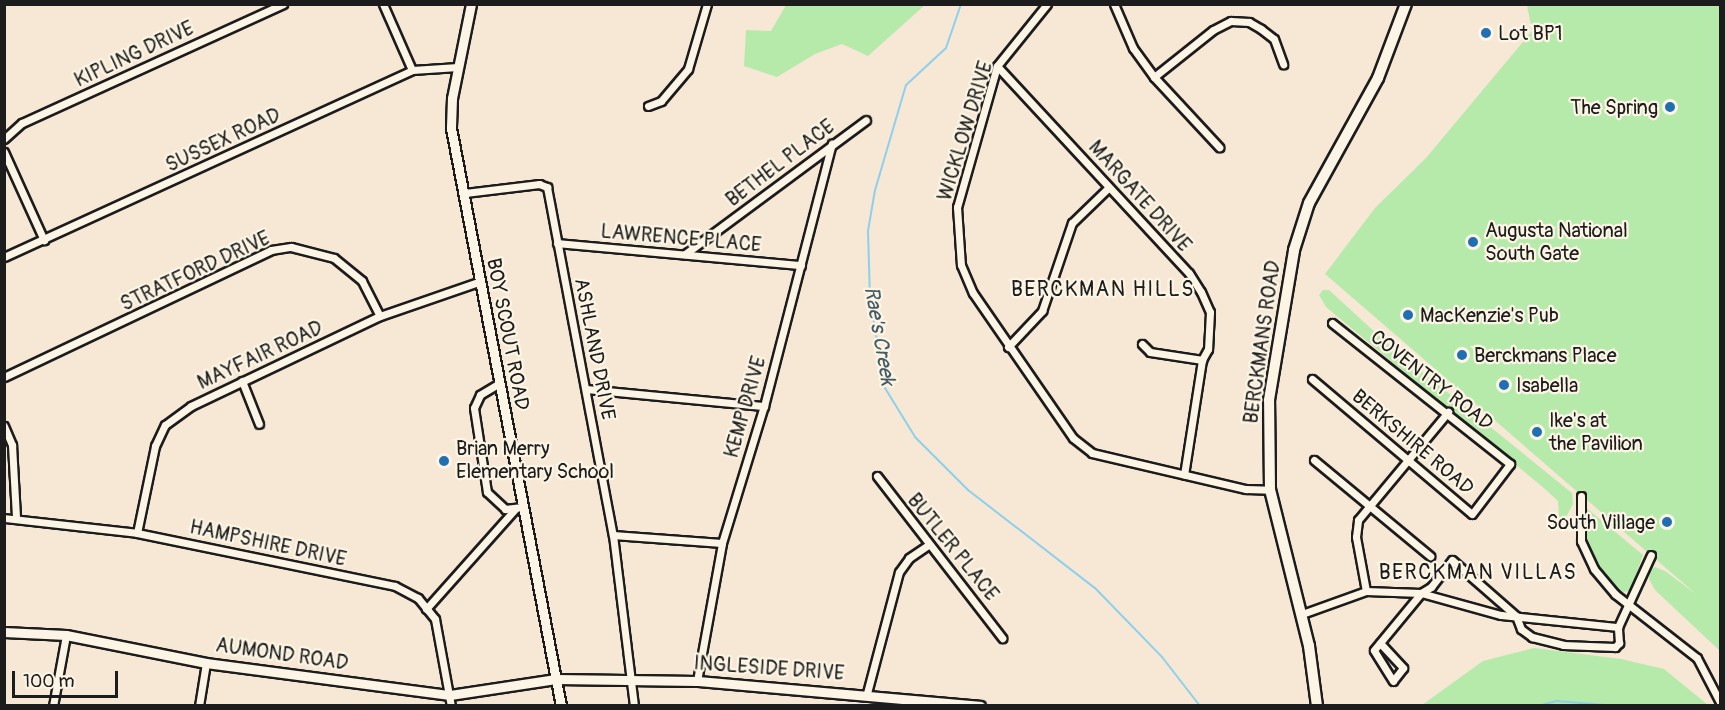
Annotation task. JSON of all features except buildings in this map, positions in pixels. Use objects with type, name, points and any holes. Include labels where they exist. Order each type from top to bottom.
[{"type":"main road","name":"BERCKMANS ROAD","points":[[1317,705],[1302,614],[1270,490],[1266,440],[1269,400],[1300,229],[1323,174],[1378,78],[1406,4]]},
{"type":"street","name":"KIPLING DRIVE","points":[[4,139],[22,123],[283,4]]},
{"type":"street","points":[[383,4],[412,70]]},
{"type":"street","name":"BOY SCOUT ROAD","points":[[471,4],[458,68],[451,128],[465,193],[478,282],[519,508],[561,705]]},
{"type":"street","points":[[648,106],[661,101],[688,69],[707,4]]},
{"type":"street","name":"WICKLOW DRIVE","points":[[1047,4],[998,66],[957,207],[961,265],[969,283],[1008,347],[1073,438],[1092,453],[1246,489],[1270,490]]},
{"type":"street","points":[[1114,4],[1133,48],[1154,77],[1219,147]]},
{"type":"street","points":[[1154,77],[1213,30],[1231,21],[1249,22],[1274,39],[1283,64]]},
{"type":"street","name":"MARGATE DRIVE","points":[[998,66],[1108,188],[1189,273],[1201,292],[1210,312],[1208,349],[1202,360],[1184,475]]},
{"type":"street","name":"SUSSEX ROAD","points":[[4,257],[412,70],[458,68]]},
{"type":"street","name":"BETHEL PLACE","points":[[685,254],[866,120]]},
{"type":"street","name":"KEMP DRIVE","points":[[697,681],[722,543],[764,406],[832,144]]},
{"type":"street","points":[[4,152],[45,240]]},
{"type":"street","name":"ASHLAND DRIVE","points":[[465,193],[539,184],[547,187],[587,388],[613,535],[634,705]]},
{"type":"street","points":[[1008,347],[1042,311],[1072,223],[1108,188]]},
{"type":"street","name":"LAWRENCE PLACE","points":[[557,243],[801,265]]},
{"type":"street","name":"STRATFORD DRIVE","points":[[4,377],[271,250],[291,247],[334,258],[362,281],[380,316]]},
{"type":"street","name":"MAYFAIR ROAD","points":[[136,533],[155,446],[165,424],[191,406],[380,316],[478,282]]},
{"type":"street","name":"COVENTRY ROAD","points":[[1332,323],[1448,412],[1510,464]]},
{"type":"street","points":[[1142,344],[1150,352],[1202,360]]},
{"type":"street","name":"BERKSHIRE ROAD","points":[[1312,378],[1472,514],[1510,464]]},
{"type":"street","points":[[242,381],[259,424]]},
{"type":"street","points":[[498,384],[480,395],[474,423],[486,492],[500,506],[519,508]]},
{"type":"street","points":[[587,388],[764,406]]},
{"type":"street","points":[[1366,591],[1356,537],[1358,520],[1368,505],[1448,412]]},
{"type":"street","points":[[4,426],[12,445],[16,516]]},
{"type":"street","points":[[1314,460],[1430,556]]},
{"type":"street","name":"BUTLER PLACE","points":[[877,476],[927,546],[1002,638]]},
{"type":"street","points":[[1581,496],[1579,525],[1585,555],[1600,578],[1697,658],[1720,702]]},
{"type":"street","points":[[426,609],[519,508]]},
{"type":"street","name":"HAMPSHIRE DRIVE","points":[[4,518],[16,516],[136,533],[394,586],[418,598],[435,619],[450,700]]},
{"type":"street","points":[[613,535],[722,543]]},
{"type":"street","points":[[867,693],[899,572],[909,558],[927,546]]},
{"type":"street","points":[[1380,643],[1403,668],[1394,681],[1374,650],[1421,593],[1431,587],[1452,560],[1516,616],[1521,629],[1532,637],[1563,645],[1616,647],[1621,634],[1618,627],[1651,555]]},
{"type":"street","points":[[1302,614],[1366,591],[1421,593],[1516,616],[1618,627]]},
{"type":"street","name":"AUMOND ROAD","points":[[4,632],[66,635],[206,663],[450,700],[556,679]]},
{"type":"street","points":[[53,705],[66,635]]},
{"type":"street","points":[[199,705],[206,663]]},
{"type":"street","name":"INGLESIDE DRIVE","points":[[556,679],[697,681],[867,693],[913,703],[980,705]]},
{"type":"green space","points":[[786,5],[925,5],[868,56],[842,44],[815,54],[777,77],[744,66],[746,30],[771,31]]},
{"type":"green space","points":[[1527,5],[1720,5],[1720,651],[1655,590],[1649,579],[1650,570],[1655,567],[1665,571],[1696,594],[1325,274],[1375,208],[1426,158],[1532,31]]},
{"type":"green space","points":[[1323,290],[1329,290],[1389,345],[1572,493],[1573,504],[1565,519],[1559,517],[1558,501],[1545,489],[1326,307],[1319,295]]},
{"type":"green space","points":[[1583,505],[1643,555],[1630,591],[1621,592],[1597,568],[1585,544]]},
{"type":"green space","points":[[1534,648],[1621,659],[1664,669],[1708,705],[1422,705],[1483,661]]},
{"type":"waterway","name":"Rae's Creek","points":[[961,4],[946,48],[906,85],[875,190],[868,231],[870,299],[885,388],[915,437],[968,490],[1095,588],[1162,657],[1200,706]]},
{"type":"waterway","name":"Rae's Creek","points":[[1538,706],[1557,701],[1617,706]]},
{"type":"place","name":"Lot BP1","points":[[1486,33]]},
{"type":"place","name":"The Spring","points":[[1670,107]]},
{"type":"place","name":"Augusta National South Gate","points":[[1473,242]]},
{"type":"place","name":"MacKenzie's Pub","points":[[1408,315]]},
{"type":"place","name":"Berckmans Place","points":[[1462,355]]},
{"type":"place","name":"Isabella","points":[[1504,385]]},
{"type":"place","name":"Ike's at the Pavilion","points":[[1537,432]]},
{"type":"place","name":"Brian Merry Elementary School","points":[[444,461]]},
{"type":"place","name":"South Village","points":[[1667,522]]},
{"type":"district","name":"BERCKMAN HILLS","points":[[1103,290]]},
{"type":"district","name":"BERCKMAN VILLAS","points":[[1478,573]]}]
